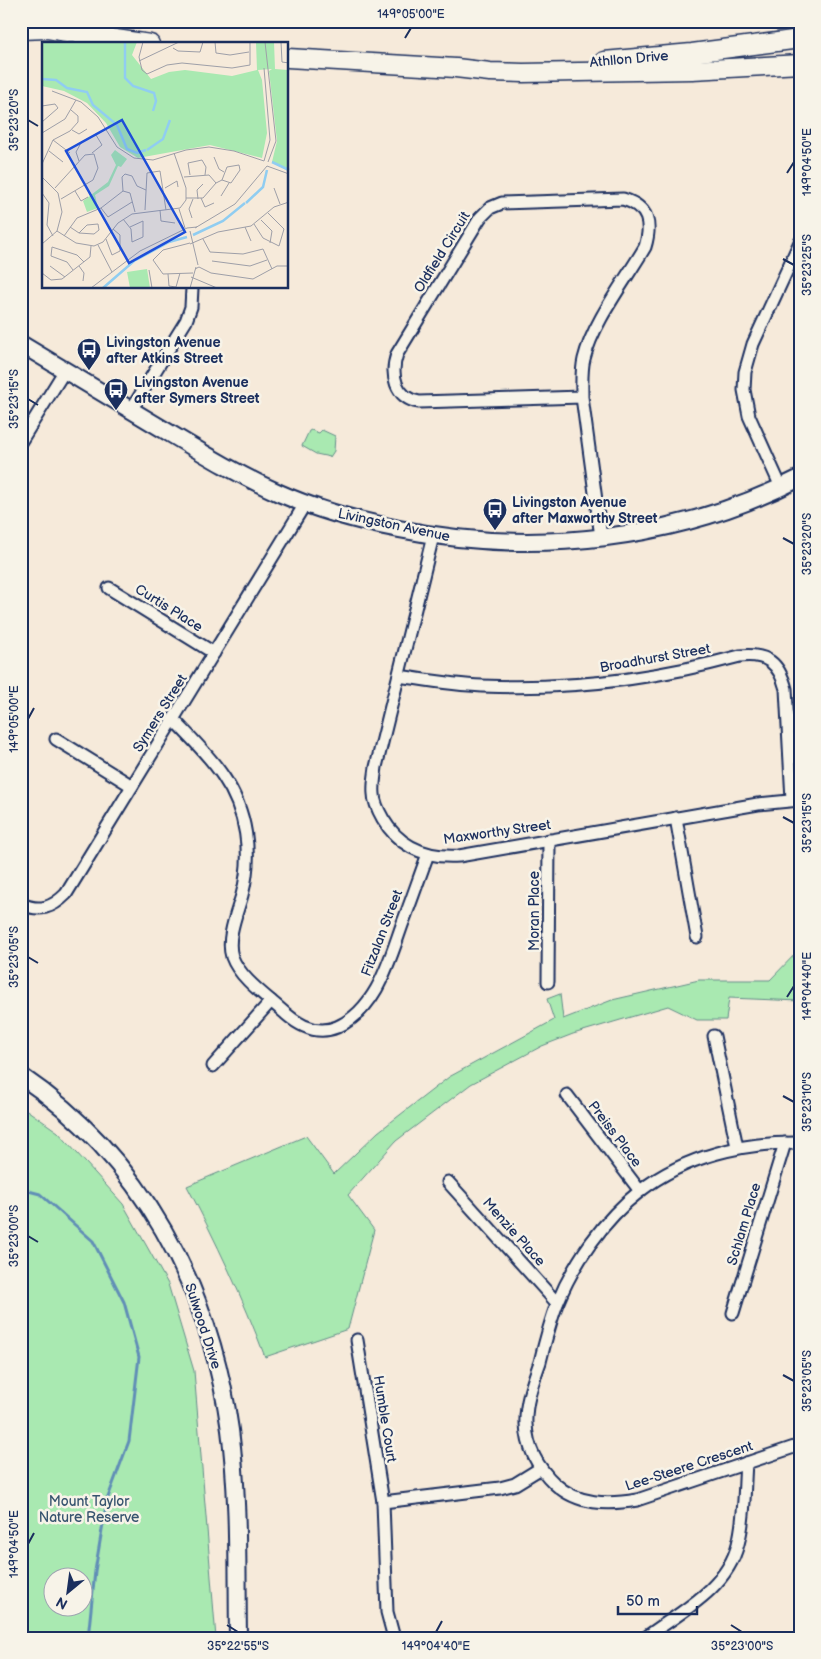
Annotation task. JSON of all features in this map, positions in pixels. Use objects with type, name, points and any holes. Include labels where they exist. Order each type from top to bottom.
[{"type":"main road","points":[[21,30],[40,25],[138,42]]},
{"type":"main road","name":"Athllon Drive","points":[[456,68],[612,61],[692,54],[800,39]]},
{"type":"main road","name":"Athllon Drive","points":[[289,58],[456,68],[490,72],[568,73],[721,69],[800,64]]},
{"type":"street","name":"Oldfield Circuit","points":[[582,397],[419,402],[405,396],[400,392],[395,383],[393,372],[397,354],[480,218],[490,208],[502,203],[623,200],[634,202],[642,209],[647,218],[649,236],[646,248],[601,319],[585,358],[582,376],[582,397],[600,537]]},
{"type":"street","points":[[781,487],[749,416],[744,390],[745,372],[753,344],[800,242]]},
{"type":"street","points":[[131,410],[186,321],[191,307],[192,289]]},
{"type":"street","name":"Livingston Avenue","points":[[21,344],[227,468],[306,504],[369,523],[433,536],[496,542],[538,543],[647,530],[692,520],[781,487],[800,478]]},
{"type":"street","points":[[21,441],[65,370]]},
{"type":"street","name":"Symers Street","points":[[21,904],[30,908],[40,909],[49,907],[66,894],[306,504]]},
{"type":"street","name":"Maxworthy Street","points":[[433,536],[376,767],[374,796],[381,816],[397,838],[411,848],[428,854],[459,856],[758,804],[796,800]]},
{"type":"street","name":"Curtis Place","points":[[109,588],[214,653]]},
{"type":"street","name":"Broadhurst Street","points":[[399,676],[482,686],[567,686],[654,676],[740,656],[753,655],[765,658],[776,665],[783,676],[786,689],[796,800]]},
{"type":"street","name":"Fitzalan Street","points":[[173,719],[222,774],[234,793],[242,814],[247,838],[248,862],[244,888],[232,934],[231,955],[236,968],[296,1022],[314,1030],[334,1028],[348,1022],[360,1012],[373,994],[388,963],[428,854]]},
{"type":"street","points":[[56,739],[132,786]]},
{"type":"street","points":[[676,818],[697,937]]},
{"type":"street","name":"Moran Place","points":[[548,982],[549,840]]},
{"type":"street","points":[[213,1066],[271,1000]]},
{"type":"street","points":[[714,1036],[737,1147]]},
{"type":"street","name":"Sulwood Drive","points":[[21,1076],[76,1118],[122,1168],[154,1214],[173,1246],[193,1290],[209,1335],[222,1383],[230,1433],[234,1484],[238,1638]]},
{"type":"street","name":"Preiss Place","points":[[567,1095],[640,1191]]},
{"type":"street","name":"Schlam Place","points":[[733,1314],[785,1143]]},
{"type":"street","name":"Lee-Steere Crescent","points":[[800,1143],[737,1147],[699,1158],[640,1191],[608,1221],[587,1249],[557,1304],[529,1395],[526,1415],[529,1444],[541,1468],[561,1489],[578,1498],[597,1503],[617,1504],[637,1500],[800,1445]]},
{"type":"street","name":"Menzie Place","points":[[448,1182],[557,1304]]},
{"type":"street","name":"Humble Court","points":[[358,1340],[383,1502],[387,1612],[394,1638]]},
{"type":"street","points":[[645,1638],[708,1592],[721,1578],[731,1562],[738,1545],[741,1527],[746,1463]]},
{"type":"street","points":[[383,1502],[500,1488],[515,1484],[541,1468]]},
{"type":"green space","points":[[311,430],[319,433],[322,430],[335,436],[334,451],[330,457],[316,454],[302,446]]},
{"type":"green space","points":[[800,949],[800,1001],[729,998],[726,1020],[697,1020],[668,1006],[573,1034],[542,1046],[471,1084],[396,1141],[348,1195],[374,1230],[348,1329],[265,1357],[229,1270],[187,1186],[306,1136],[334,1174],[378,1132],[449,1077],[554,1020],[547,999],[560,994],[563,1019],[612,1000],[699,980],[770,980]]},
{"type":"green space","name":"Mount Taylor Nature Reserve","points":[[21,1106],[58,1132],[123,1204],[168,1284],[194,1371],[216,1638],[21,1638]]},
{"type":"waterway","points":[[21,1189],[40,1194],[93,1241],[124,1302],[139,1357],[129,1441],[107,1500],[95,1571],[88,1638]]},
{"type":"place","name":"Livingston Avenue after Atkins Street","points":[[89,371]]},
{"type":"place","name":"Livingston Avenue after Symers Street","points":[[116,411]]},
{"type":"place","name":"Livingston Avenue after Maxworthy Street","points":[[495,531]]}]
